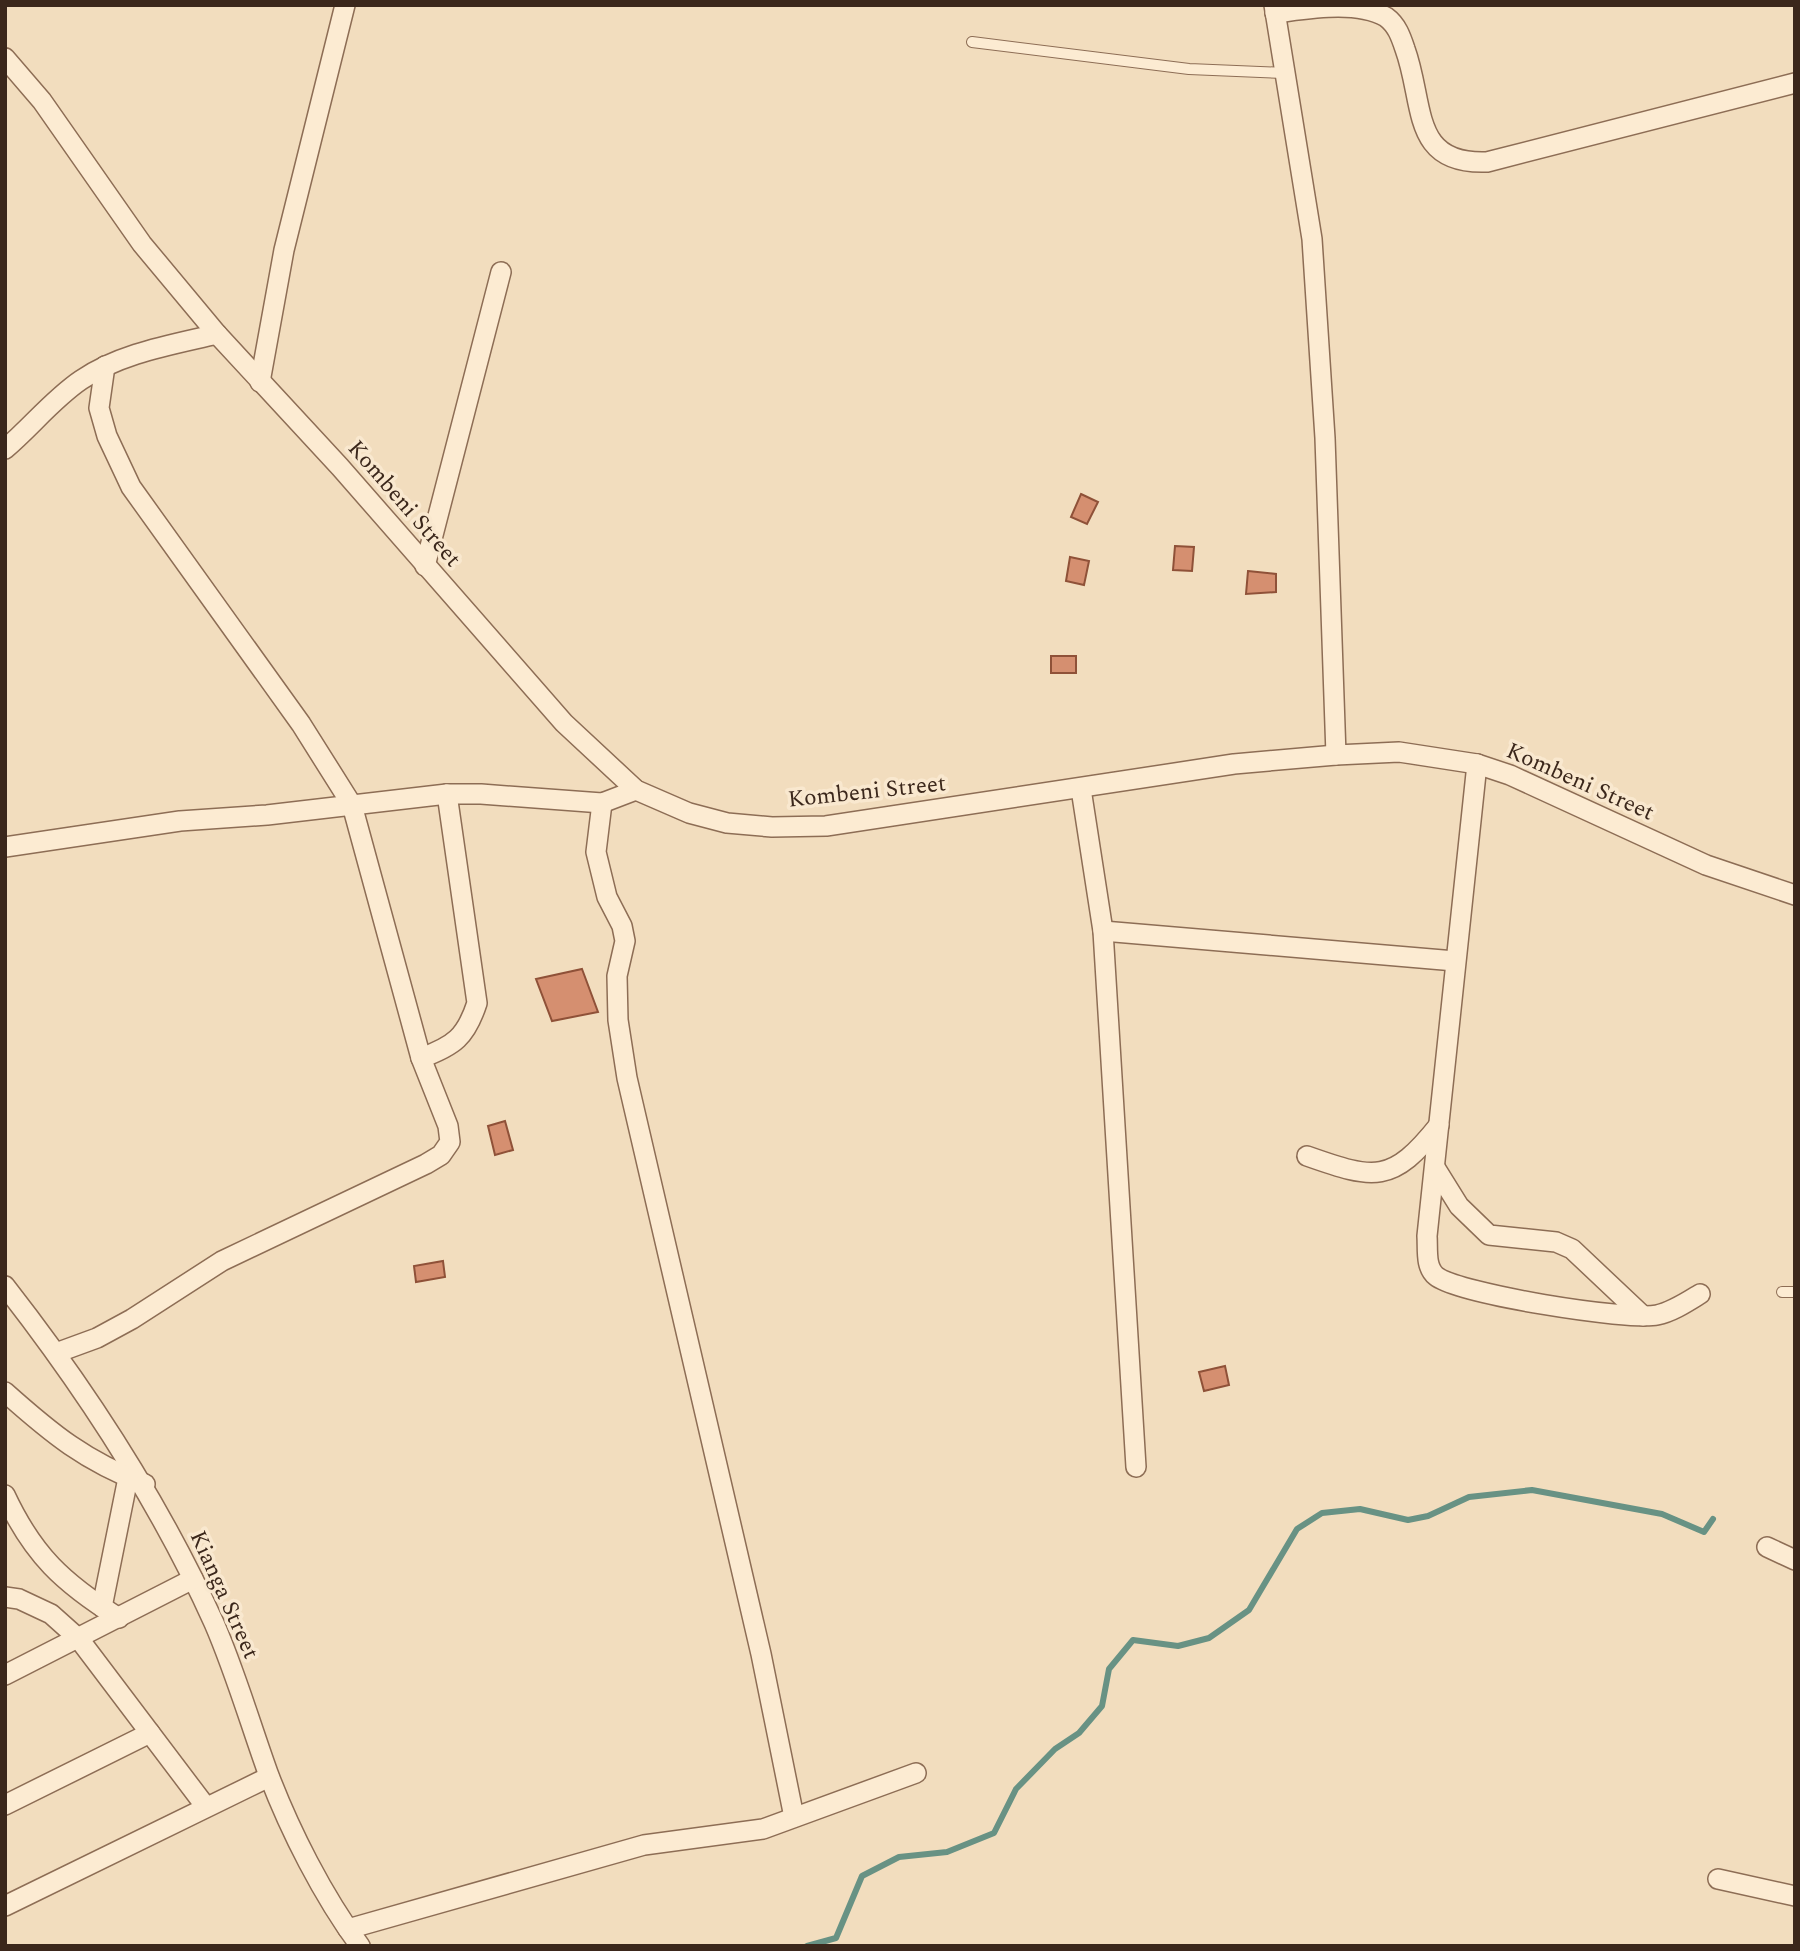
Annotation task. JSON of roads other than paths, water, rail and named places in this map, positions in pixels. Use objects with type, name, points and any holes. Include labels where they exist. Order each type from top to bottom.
[{"type":"street","points":[[260,382],[284,250],[345,5]]},
{"type":"street","points":[[1336,755],[1325,438],[1312,239],[1274,9],[1330,7],[1366,10],[1386,17],[1398,30],[1405,48],[1426,132],[1439,153],[1463,163],[1487,162],[1795,83]]},
{"type":"street","name":"Kombeni Street","points":[[5,58],[42,101],[142,244],[217,334],[340,467],[564,723],[636,790],[689,813],[727,824],[825,826],[1234,764],[1399,752],[1477,764],[1510,775],[1706,865],[1795,895]]},
{"type":"street","points":[[425,566],[501,272]]},
{"type":"street","points":[[5,449],[80,380],[106,366],[147,351],[217,334]]},
{"type":"street","points":[[57,1353],[97,1338],[132,1319],[222,1261],[441,1155],[450,1142],[449,1126],[421,1058],[352,806],[301,724],[131,487],[107,436],[99,408],[106,366]]},
{"type":"street","points":[[1477,764],[1427,1236],[1428,1264],[1435,1275],[1449,1284],[1487,1294],[1643,1316],[1658,1315],[1700,1294]]},
{"type":"street","points":[[1081,789],[1102,931],[1136,1467]]},
{"type":"street","points":[[5,847],[180,821],[352,806],[447,794],[602,803],[636,790]]},
{"type":"street","points":[[421,1058],[456,1041],[469,1026],[477,1003],[447,794]]},
{"type":"street","points":[[602,803],[596,852],[607,897],[622,926],[625,941],[617,976],[618,1020],[627,1078],[761,1654],[794,1817]]},
{"type":"street","points":[[1102,931],[1455,961]]},
{"type":"street","points":[[1307,1156],[1344,1170],[1369,1174],[1390,1171],[1407,1162],[1440,1124]]},
{"type":"street","points":[[1436,1169],[1460,1206],[1489,1235],[1556,1242],[1572,1249],[1643,1316]]},
{"type":"street","name":"Kianga Street","points":[[5,1286],[57,1353],[194,1580],[215,1626],[270,1777],[321,1886],[360,1946]]},
{"type":"street","points":[[5,1392],[79,1454],[136,1481],[110,1613]]},
{"type":"street","points":[[5,1495],[25,1536],[49,1566],[76,1591],[110,1613]]},
{"type":"street","points":[[1767,1547],[1795,1560]]},
{"type":"street","points":[[5,1675],[79,1639],[110,1613],[194,1580]]},
{"type":"street","points":[[5,1597],[19,1599],[51,1614],[79,1639],[206,1807]]},
{"type":"street","points":[[5,1805],[150,1733]]},
{"type":"street","points":[[348,1929],[644,1845],[762,1829],[916,1773]]},
{"type":"street","points":[[5,1906],[270,1777]]},
{"type":"street","points":[[1718,1878],[1795,1896]]},
{"type":"lane","points":[[972,43],[1189,69],[1284,73]]},
{"type":"lane","points":[[1782,1292],[1795,1292]]},
{"type":"waterway","points":[[807,1946],[836,1938],[862,1876],[899,1857],[947,1852],[994,1833],[1016,1789],[1055,1749],[1079,1733],[1102,1706],[1109,1669],[1133,1640],[1178,1646],[1209,1638],[1249,1610],[1297,1529],[1322,1513],[1360,1509],[1408,1520],[1428,1516],[1469,1497],[1532,1490],[1662,1514],[1704,1532],[1713,1519]]}]
